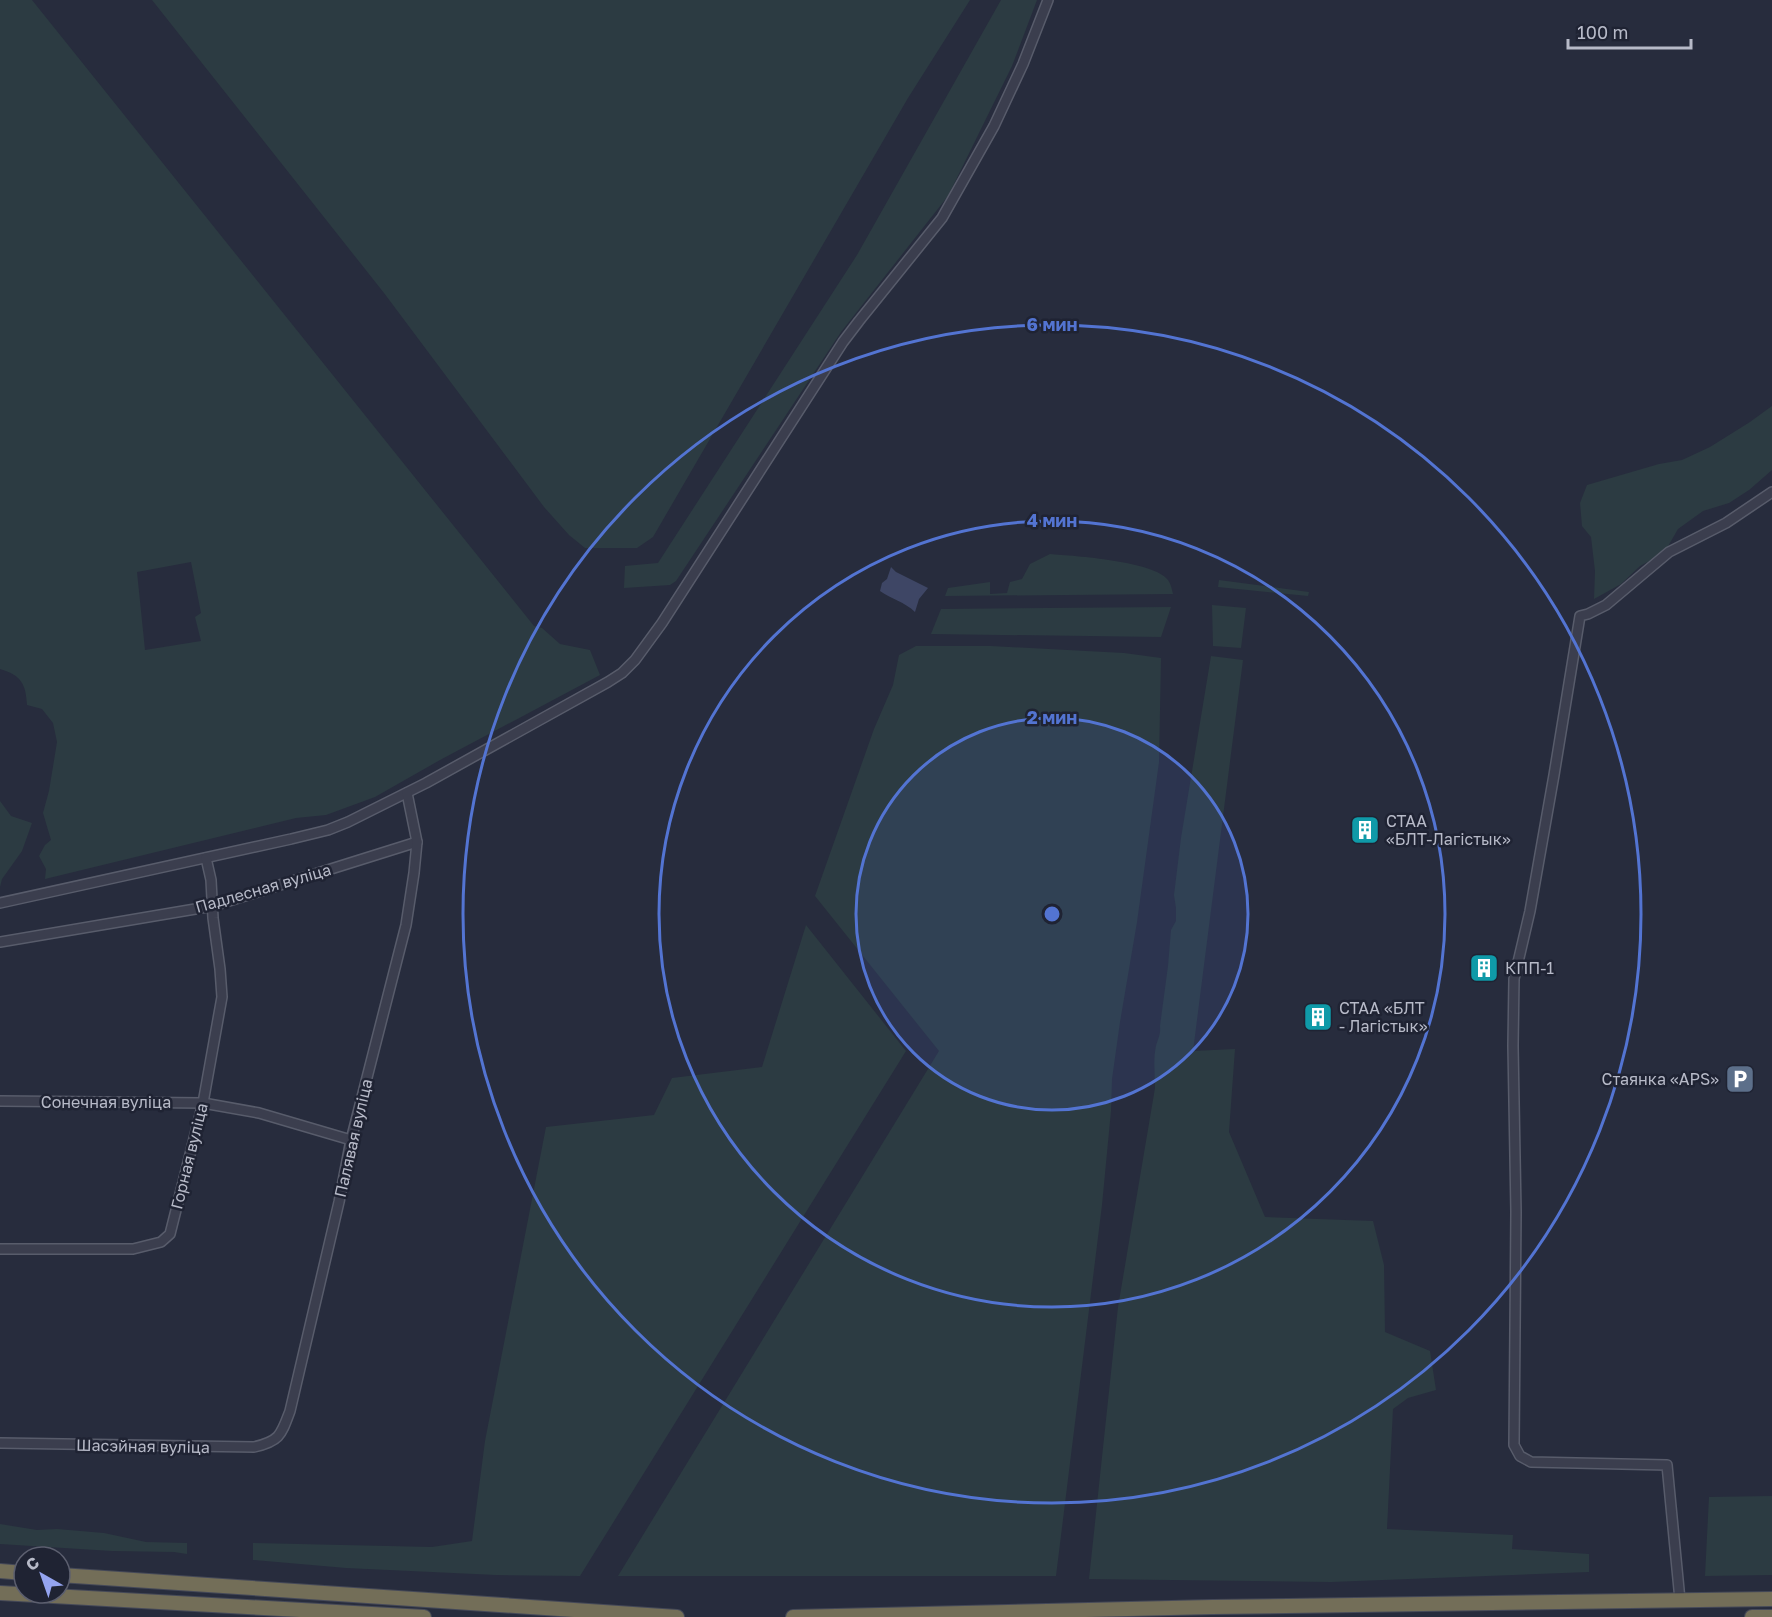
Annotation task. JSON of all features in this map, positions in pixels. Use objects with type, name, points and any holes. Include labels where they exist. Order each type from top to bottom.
[{"type":"highway","points":[[72,1576],[677,1617]]},
{"type":"highway","points":[[0,1593],[424,1617]]},
{"type":"highway","points":[[793,1617],[1200,1607],[1772,1599]]},
{"type":"highway","points":[[1752,1617],[1772,1617]]},
{"type":"street","points":[[0,903],[328,830],[407,792],[608,682],[622,672],[635,660],[662,623],[843,342],[942,218],[994,126],[1023,64],[1048,0]]},
{"type":"street","points":[[1680,1600],[1667,1465],[1531,1462],[1520,1456],[1514,1445],[1516,1212],[1514,979],[1530,911],[1580,616],[1605,605],[1669,552],[1726,523],[1772,492]]},
{"type":"street","name":"Палявая вуліца","points":[[282,1433],[290,1411],[339,1202],[351,1140],[406,925],[417,842],[407,792]]},
{"type":"street","name":"Падлесная вуліца","points":[[0,942],[213,906],[417,842]]},
{"type":"street","name":"Горная вуліца","points":[[0,1249],[133,1249],[161,1242],[170,1234],[203,1103],[222,997],[211,880],[206,858]]},
{"type":"street","name":"Сонечная вуліца","points":[[0,1101],[203,1103],[259,1113],[351,1140]]},
{"type":"street","name":"Шасэйная вуліца","points":[[0,1443],[254,1447],[269,1444],[282,1433]]},
{"type":"shaded area","points":[[0,0],[32,0],[534,626],[542,628],[560,644],[590,650],[600,675],[375,797],[326,815],[296,818],[45,879],[46,869],[39,856],[51,840],[43,813],[57,742],[53,723],[42,709],[27,705],[24,686],[18,677],[0,669]],"holes":[[[191,562],[201,613],[195,617],[201,641],[145,650],[137,572]]]},
{"type":"shaded area","points":[[152,0],[970,0],[908,98],[653,537],[637,548],[585,548],[569,535],[544,507],[384,293]]},
{"type":"shaded area","points":[[1001,0],[1037,0],[1012,66],[948,196],[841,332],[676,581],[670,585],[624,588],[625,566],[658,563],[857,255]]},
{"type":"shaded area","points":[[1772,406],[1772,470],[1749,490],[1729,503],[1703,511],[1678,529],[1667,548],[1655,558],[1640,566],[1621,584],[1594,599],[1595,571],[1591,537],[1582,526],[1580,503],[1587,485],[1659,464],[1682,460],[1710,447]]},
{"type":"shaded area","points":[[1050,554],[1113,561],[1147,568],[1168,580],[1173,594],[945,596],[948,588],[990,582],[990,594],[1007,593],[1010,582],[1022,579],[1030,564]]},
{"type":"shaded area","points":[[1219,580],[1309,592],[1308,596],[1218,587]]},
{"type":"shaded area","points":[[1212,605],[1246,608],[1241,648],[1213,646]]},
{"type":"shaded area","points":[[1171,607],[1161,637],[931,634],[941,609]]},
{"type":"shaded area","points":[[916,646],[991,646],[1124,653],[1161,658],[1159,762],[1112,1079],[1102,1205],[1056,1576],[618,1576],[939,1051],[815,896],[874,729],[893,685],[899,655]]},
{"type":"shaded area","points":[[1211,656],[1243,660],[1193,1051],[1235,1049],[1229,1132],[1265,1217],[1373,1221],[1384,1265],[1385,1332],[1430,1351],[1436,1390],[1408,1398],[1393,1409],[1387,1529],[1513,1535],[1512,1549],[1589,1554],[1589,1572],[1331,1582],[1089,1579],[1118,1307],[1155,1088],[1155,1051],[1160,1032],[1171,930],[1176,921],[1174,895],[1181,838]]},
{"type":"shaded area","points":[[0,801],[11,816],[32,823],[22,851],[2,879],[0,887]]},
{"type":"shaded area","points":[[806,925],[906,1051],[580,1576],[496,1575],[346,1568],[253,1560],[253,1543],[432,1547],[472,1541],[485,1441],[546,1127],[654,1115],[672,1078],[762,1067]]},
{"type":"shaded area","points":[[1772,1496],[1772,1575],[1705,1576],[1709,1497]]},
{"type":"shaded area","points":[[0,1524],[37,1530],[57,1529],[104,1533],[146,1542],[187,1543],[187,1554],[72,1548],[72,1545],[0,1544]]},
{"type":"water","points":[[891,567],[896,572],[928,588],[919,599],[915,612],[880,591]]},
{"type":"place","name":"СТАА «БЛТ-Лагістык»","points":[[1365,830]]},
{"type":"place","name":"КПП-1","points":[[1484,968]]},
{"type":"place","name":"СТАА «БЛТ - Лагістык»","points":[[1318,1017]]},
{"type":"place","name":"Стаянка «APS»","points":[[1740,1079]]}]
